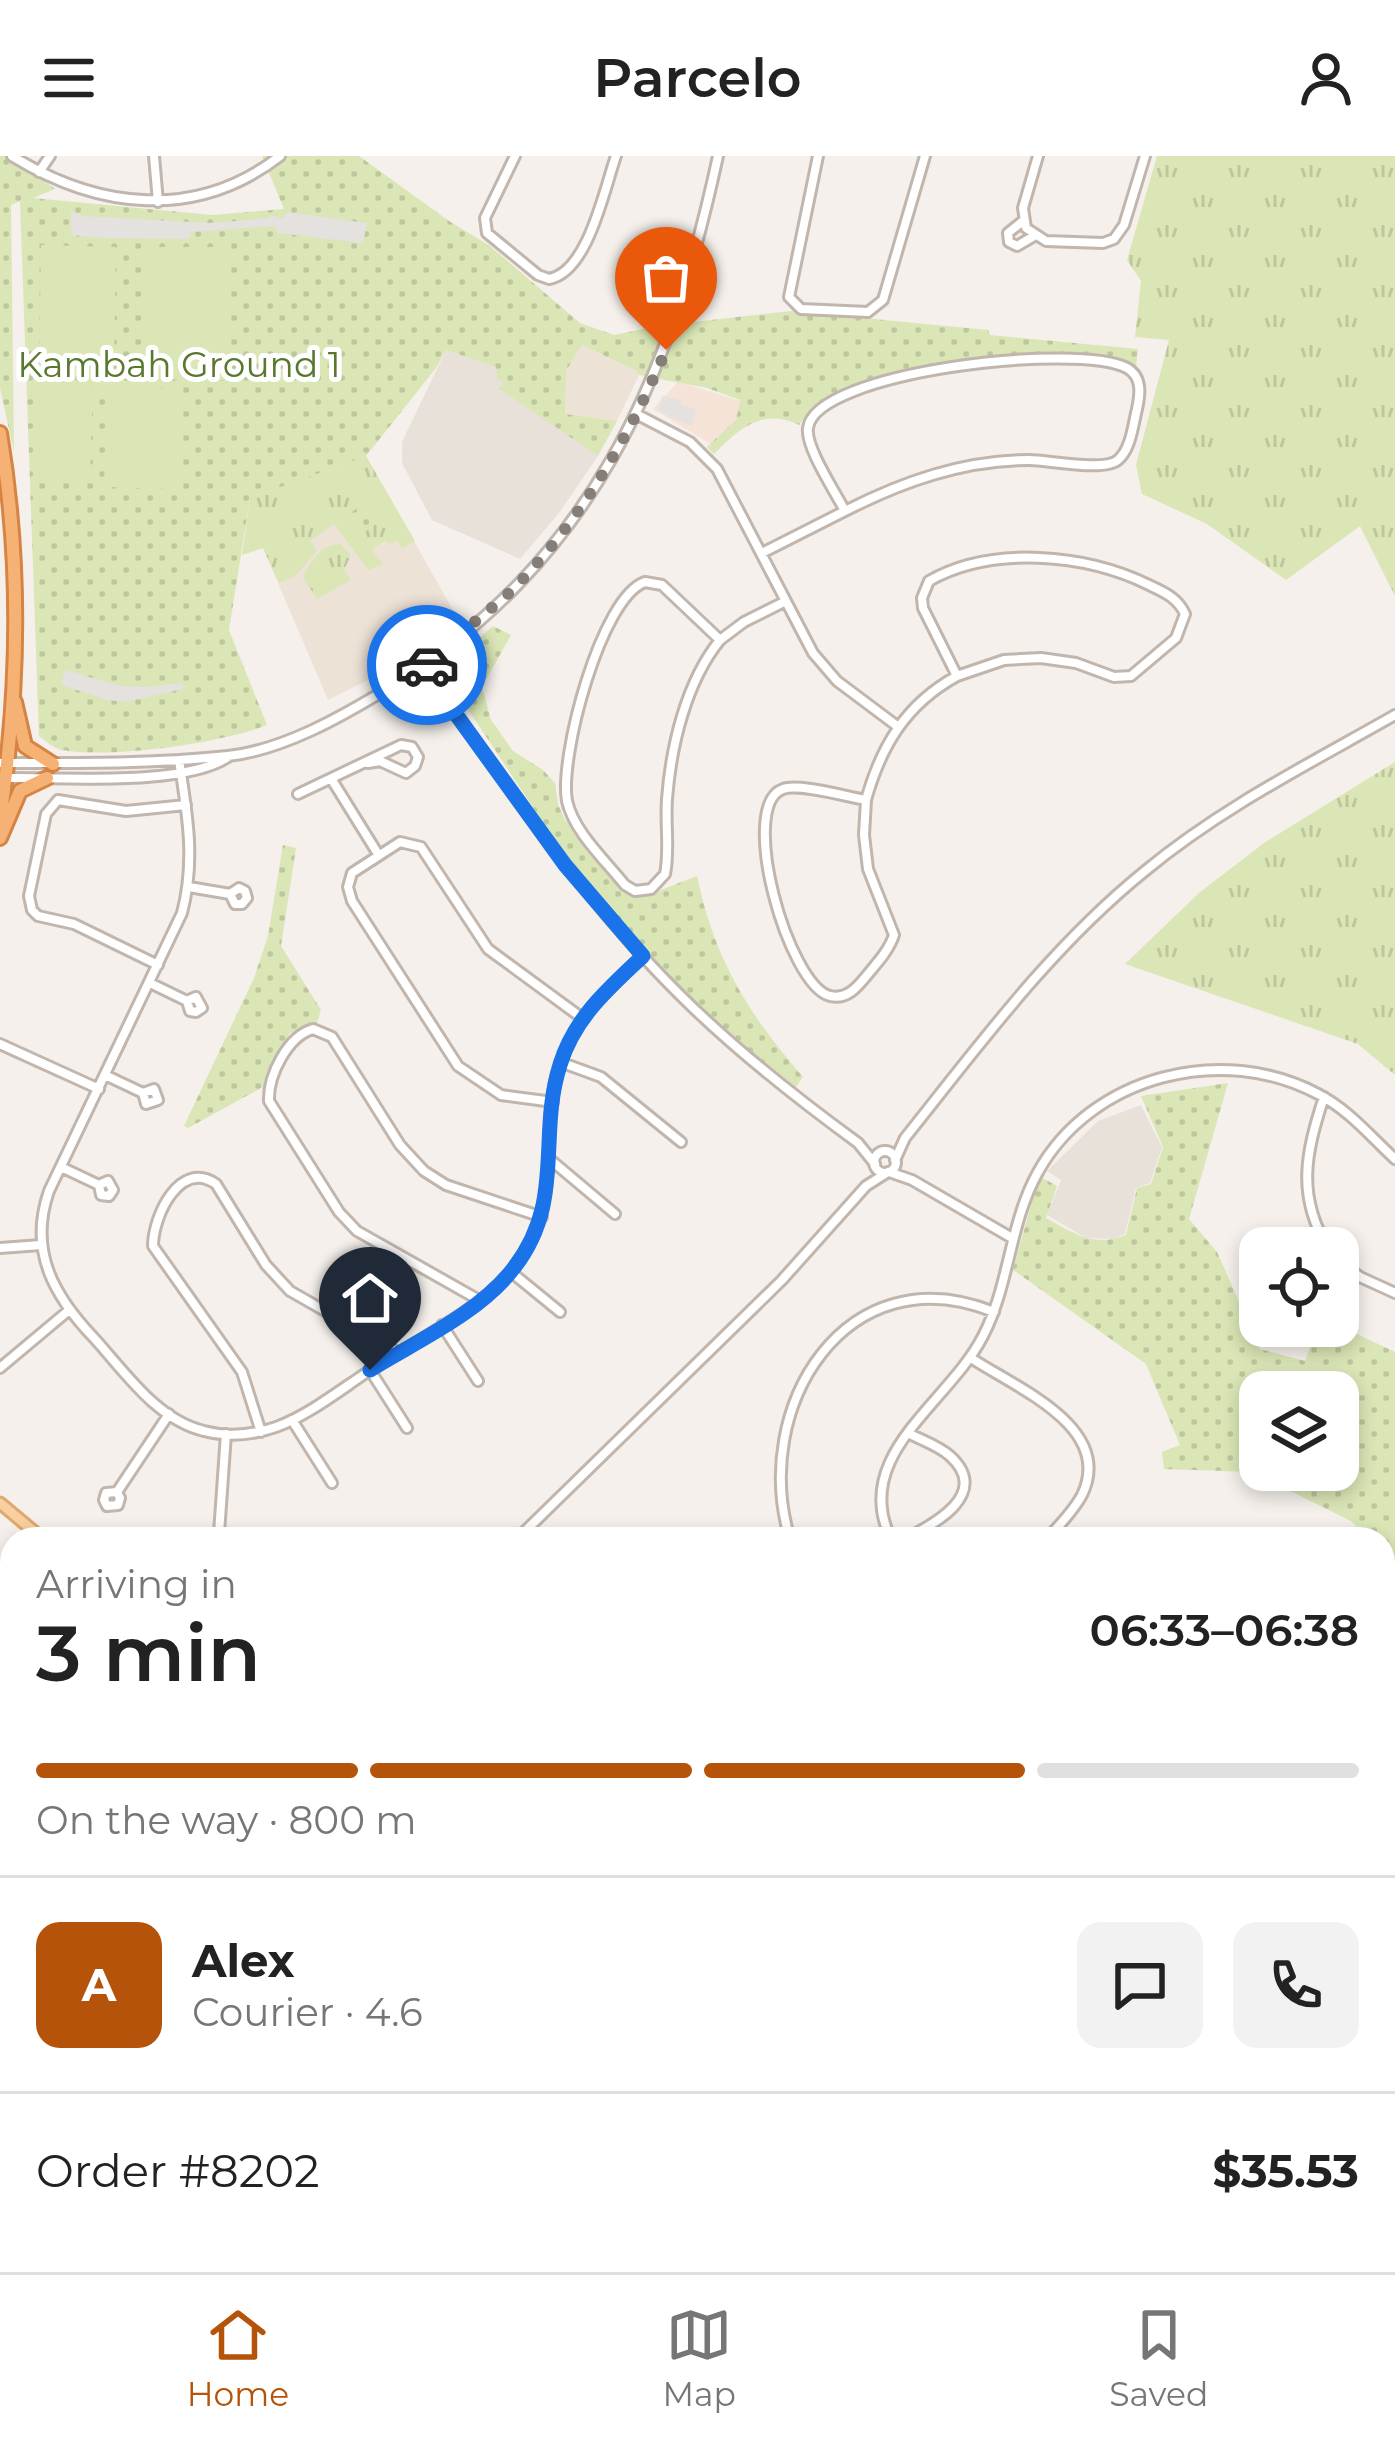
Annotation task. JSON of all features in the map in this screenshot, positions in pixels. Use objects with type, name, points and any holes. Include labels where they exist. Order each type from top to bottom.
[{"type":"highway","points":[[0,433],[10,512],[14,607],[12,695],[0,818]]},
{"type":"highway","points":[[0,838],[20,791],[50,771],[25,746],[12,695]]},
{"type":"main road","points":[[0,1503],[29,1527]]},
{"type":"street","points":[[12,156],[86,192],[158,202],[215,192],[280,156]]},
{"type":"street","points":[[39,172],[50,156]]},
{"type":"street","points":[[154,156],[158,202]]},
{"type":"street","points":[[514,156],[485,218],[487,233],[549,279],[566,274],[580,256],[616,156]]},
{"type":"street","points":[[2,770],[180,766],[278,742],[350,711],[466,632],[518,585],[563,533],[638,415],[666,350],[692,266],[718,156]]},
{"type":"street","points":[[818,156],[789,298],[801,308],[868,312],[883,300],[925,156]]},
{"type":"street","points":[[1038,156],[1023,221],[1008,233],[1017,246],[1034,236],[1102,243],[1114,239],[1124,225],[1145,156]]},
{"type":"street","points":[[1023,221],[1034,236]]},
{"type":"street","points":[[762,553],[916,480],[982,464],[1032,460],[1114,464],[1127,447],[1140,397],[1138,379],[1127,368],[1082,360],[988,360],[894,379],[821,409],[809,421],[808,436],[845,511]]},
{"type":"street","points":[[638,415],[705,454],[723,477],[824,668],[897,726]]},
{"type":"street","points":[[866,800],[787,787],[773,795],[765,812],[768,871],[783,926],[809,975],[823,993],[832,996],[857,987],[894,935],[866,858],[866,800],[882,752],[897,726],[932,691],[957,676],[1004,660],[1041,658],[1076,663],[1114,677],[1131,676],[1176,638],[1184,614],[1175,599],[1146,583],[1088,564],[1028,559],[968,567],[935,577],[922,598],[957,676]]},
{"type":"street","points":[[720,640],[662,585],[645,581],[626,594],[589,675],[571,745],[567,801],[581,830],[635,891],[651,889],[665,874],[667,798],[678,734],[693,688],[720,640],[786,601]]},
{"type":"street","points":[[422,666],[446,708],[455,713],[565,865],[643,956],[732,1045],[858,1143],[880,1172],[912,1180],[1012,1238]]},
{"type":"street","points":[[529,1527],[782,1280],[866,1186],[888,1172],[905,1138],[1051,959],[1143,872],[1249,797],[1395,716]]},
{"type":"street","points":[[298,794],[401,745],[412,747],[418,757],[406,773],[380,761],[368,764]]},
{"type":"street","points":[[180,766],[192,848],[182,913],[46,1200],[41,1245],[50,1281],[68,1311],[169,1414],[196,1429],[226,1434],[261,1432],[292,1420],[481,1300],[511,1272],[542,1217],[560,1062],[582,1018],[643,956]]},
{"type":"street","points":[[332,780],[378,854]]},
{"type":"street","points":[[158,965],[74,924],[38,916],[29,896],[46,814],[58,800],[126,811],[186,806]]},
{"type":"street","points":[[553,1102],[509,1097],[485,1088],[447,1052],[349,894],[352,873],[400,842],[421,847],[488,950],[582,1018]]},
{"type":"street","points":[[189,887],[230,894]]},
{"type":"street","points":[[150,983],[188,1001]]},
{"type":"street","points":[[481,1300],[371,1240],[338,1212],[269,1101],[270,1086],[290,1043],[313,1028],[332,1037],[400,1145],[431,1177],[542,1217]]},
{"type":"street","points":[[0,1044],[99,1088]]},
{"type":"street","points":[[560,1062],[602,1077],[681,1142]]},
{"type":"street","points":[[887,1527],[881,1511],[882,1480],[893,1452],[971,1358],[994,1312],[1028,1193],[1054,1149],[1084,1118],[1131,1088],[1172,1074],[1227,1069],[1280,1078],[1324,1097],[1363,1126],[1395,1159]]},
{"type":"street","points":[[105,1075],[143,1093]]},
{"type":"street","points":[[1319,1227],[1306,1198],[1304,1168],[1324,1097]]},
{"type":"street","points":[[866,1186],[883,1152],[905,1138]]},
{"type":"street","points":[[858,1143],[883,1152],[912,1180]]},
{"type":"street","points":[[551,1160],[615,1214]]},
{"type":"street","points":[[61,1167],[99,1185]]},
{"type":"street","points":[[261,1432],[242,1372],[153,1246],[154,1232],[174,1190],[186,1179],[196,1176],[212,1181],[266,1264],[290,1291],[398,1353]]},
{"type":"street","points":[[0,1248],[41,1245]]},
{"type":"street","points":[[511,1272],[560,1312]]},
{"type":"street","points":[[1359,1276],[1395,1293]]},
{"type":"street","points":[[787,1527],[781,1501],[786,1430],[804,1377],[825,1348],[863,1317],[893,1305],[956,1300],[994,1312]]},
{"type":"street","points":[[0,1368],[68,1311]]},
{"type":"street","points":[[442,1324],[478,1381]]},
{"type":"street","points":[[971,1358],[1066,1419],[1082,1438],[1088,1463],[1084,1491],[1056,1527]]},
{"type":"street","points":[[370,1370],[407,1428]]},
{"type":"street","points":[[117,1492],[169,1414]]},
{"type":"street","points":[[292,1420],[332,1484]]},
{"type":"street","points":[[908,1433],[948,1454],[962,1481],[951,1513],[926,1527]]},
{"type":"street","points":[[219,1527],[226,1434]]},
{"type":"shaded area","points":[[71,211],[83,216],[211,223],[271,215],[284,219],[287,212],[367,223],[363,243],[277,233],[275,226],[192,232],[189,239],[100,238],[71,235]]},
{"type":"shaded area","points":[[582,345],[638,371],[617,421],[565,415],[566,371]]},
{"type":"shaded area","points":[[446,350],[497,367],[501,389],[598,456],[520,559],[432,520],[402,463],[402,442]]},
{"type":"shaded area","points":[[678,382],[741,401],[736,420],[711,444],[653,409]]},
{"type":"shaded area","points":[[662,396],[696,409],[692,426],[658,411]]},
{"type":"shaded area","points":[[366,456],[459,621],[370,679],[328,700],[263,548],[242,555]]},
{"type":"shaded area","points":[[430,620],[437,631],[376,672],[370,671],[366,656],[375,649],[379,654]]},
{"type":"shaded area","points":[[65,670],[121,686],[183,683],[183,689],[126,702],[107,700],[61,685]]},
{"type":"shaded area","points":[[1141,1105],[1162,1147],[1150,1183],[1136,1188],[1125,1234],[1113,1239],[1086,1238],[1047,1215],[1061,1180],[1047,1171],[1098,1121]]},
{"type":"green space","name":"Kambah Ground 1","points":[[0,156],[11,156],[55,189],[33,198],[212,215],[284,209],[262,156],[359,156],[490,246],[580,323],[614,335],[791,311],[1138,349],[1136,367],[1034,356],[937,365],[840,394],[813,409],[799,425],[774,418],[752,423],[714,454],[707,447],[736,420],[740,400],[707,388],[639,375],[582,345],[566,371],[565,414],[617,421],[598,456],[500,389],[503,381],[497,379],[496,367],[446,350],[366,456],[250,498],[229,630],[267,725],[165,748],[62,750],[39,736],[20,201],[11,205],[14,452],[0,388]]},
{"type":"green space","points":[[1157,156],[1395,156],[1395,596],[1360,526],[1286,580],[1207,524],[1142,494],[1136,465],[1169,340],[1135,337],[1141,281],[1127,260]]},
{"type":"green space","points":[[41,245],[116,247],[114,376],[39,375]]},
{"type":"green space","points":[[146,247],[227,247],[226,380],[145,379]]},
{"type":"green space","points":[[38,382],[93,384],[90,480],[35,478]]},
{"type":"green space","points":[[107,386],[179,388],[177,489],[104,487]]},
{"type":"green space","points":[[366,456],[415,541],[402,548],[397,541],[389,544],[385,540],[372,550],[383,564],[368,570],[334,524],[310,541],[317,551],[295,576],[279,583],[263,548],[242,555],[250,497]]},
{"type":"green space","points":[[365,503],[379,522],[359,536],[346,516]]},
{"type":"green space","points":[[341,544],[351,555],[344,570],[351,580],[317,599],[303,577],[322,550]]},
{"type":"green space","points":[[493,626],[511,635],[482,687],[491,720],[513,751],[555,783],[565,820],[622,891],[648,895],[697,876],[713,933],[736,984],[803,1077],[793,1091],[724,1034],[587,889],[442,670]]},
{"type":"green space","points":[[1395,762],[1395,1075],[1358,1044],[1125,964],[1199,893],[1264,843]]},
{"type":"green space","points":[[283,845],[296,848],[281,946],[321,1010],[316,1026],[290,1033],[263,1087],[188,1128],[184,1126],[254,978],[268,936]]},
{"type":"green space","points":[[1228,1083],[1189,1219],[1217,1252],[1239,1302],[1239,1347],[1259,1347],[1305,1361],[1310,1347],[1359,1347],[1359,1335],[1395,1352],[1395,1527],[1357,1527],[1290,1491],[1359,1491],[1359,1371],[1239,1371],[1239,1472],[1164,1469],[1162,1452],[1180,1445],[1146,1364],[1013,1270],[1039,1176],[1057,1186],[1046,1218],[1075,1233],[1104,1240],[1126,1235],[1137,1188],[1151,1184],[1163,1147],[1141,1096]]},
{"type":"way so far","points":[[427,665],[496,607],[571,523],[626,437],[666,350]]},
{"type":"route","points":[[370,1370],[481,1300],[511,1272],[529,1246],[549,1187],[560,1062],[582,1018],[643,956],[547,841],[455,713],[427,665]]}]
